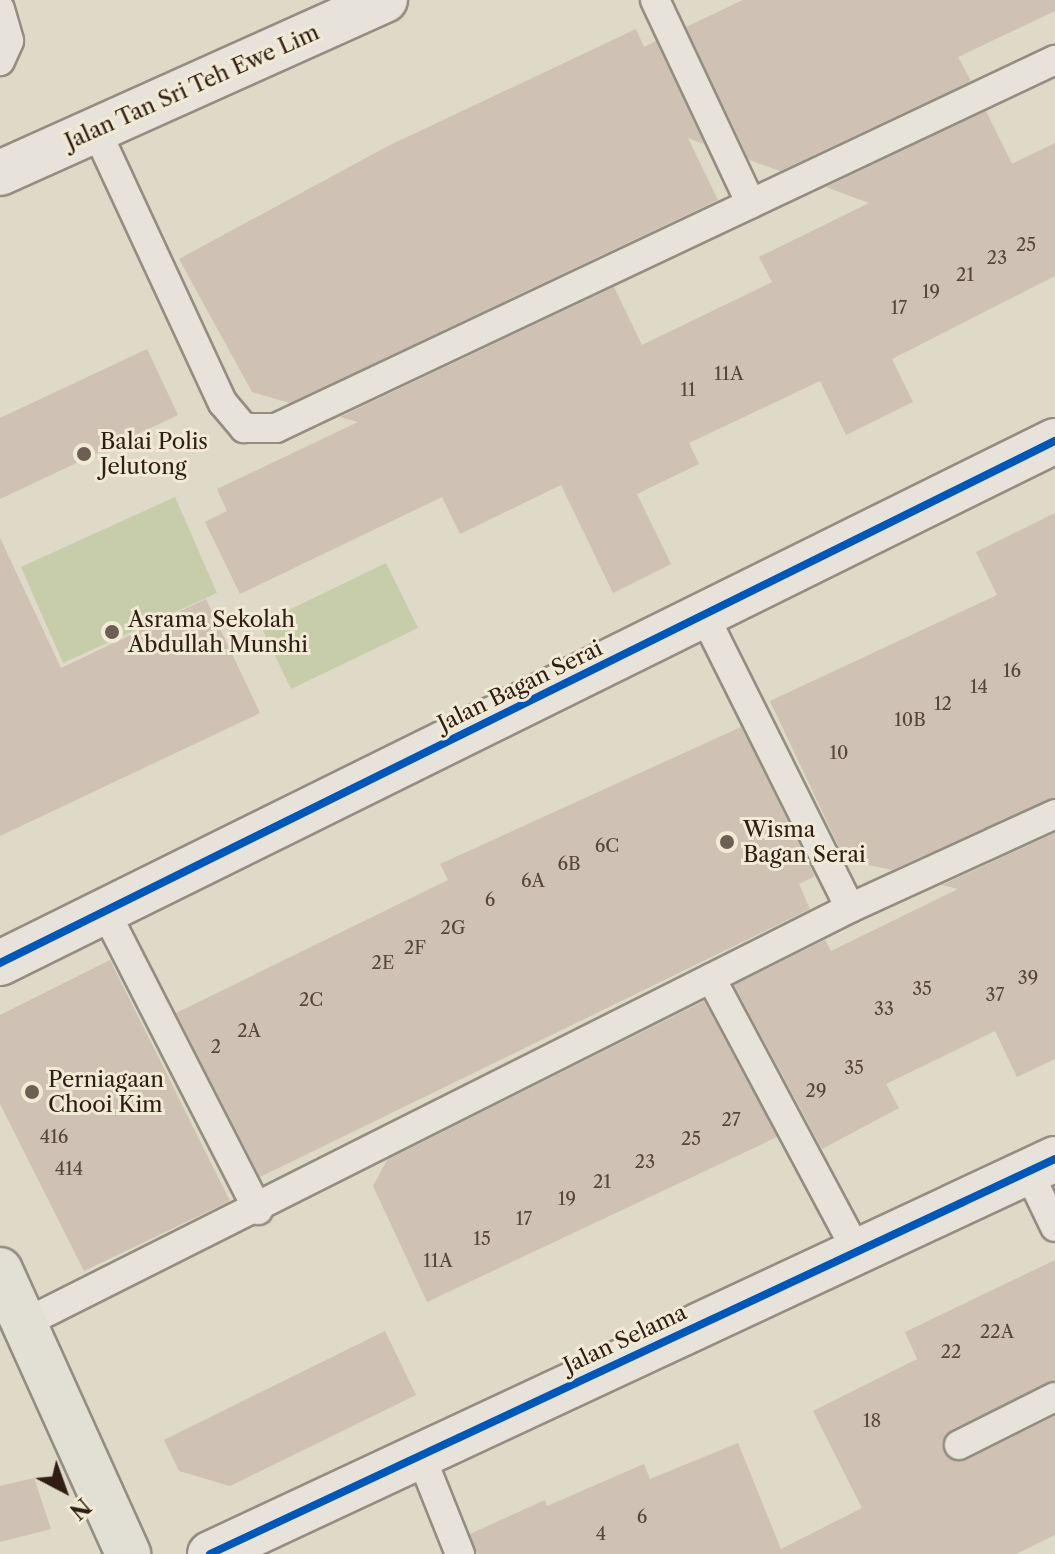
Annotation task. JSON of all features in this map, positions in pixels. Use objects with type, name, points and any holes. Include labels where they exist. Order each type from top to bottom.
[{"type":"main road","points":[[0,1270],[128,1554]]},
{"type":"street","name":"Jalan Tan Sri Teh Ewe Lim","points":[[0,173],[385,0]]},
{"type":"street","name":"Jalan Bagan Serai","points":[[0,963],[1055,441]]},
{"type":"street","name":"Jalan Selama","points":[[210,1554],[1042,1165]]},
{"type":"lane","points":[[655,0],[751,204]]},
{"type":"lane","points":[[0,9],[9,41],[0,61]]},
{"type":"lane","points":[[96,130],[223,403],[244,428],[276,428],[1055,60]]},
{"type":"lane","points":[[704,615],[850,908]]},
{"type":"lane","points":[[25,1323],[258,1210],[850,908],[1055,814]]},
{"type":"lane","points":[[105,911],[258,1210]]},
{"type":"lane","points":[[711,978],[857,1251]]},
{"type":"lane","points":[[1042,1165],[1055,1227]]},
{"type":"lane","points":[[959,1445],[1055,1397]]},
{"type":"lane","points":[[420,1454],[460,1554]]},
{"type":"green space","points":[[175,497],[217,593],[63,663],[21,567]]},
{"type":"green space","points":[[386,563],[418,628],[291,689],[260,624]]},
{"type":"building","points":[[743,0],[1055,0],[1055,11],[958,57],[971,81],[780,171],[749,160],[686,27]]},
{"type":"building","points":[[636,29],[644,47],[656,41],[704,144],[688,138],[718,200],[290,403],[252,392],[179,259],[388,146]]},
{"type":"building","points":[[986,111],[1012,164],[1055,143],[1055,276],[892,359],[913,402],[846,435],[820,381],[689,443],[699,464],[637,494],[671,564],[613,593],[561,485],[460,534],[442,497],[240,594],[205,522],[227,511],[217,489],[358,422],[340,417],[614,287],[642,345],[772,282],[759,257],[869,203],[826,187]]},
{"type":"building","points":[[147,349],[178,415],[0,499],[0,418]]},
{"type":"building","points":[[1055,513],[1055,797],[892,870],[845,860],[770,701],[997,595],[976,552]]},
{"type":"building","points":[[0,538],[61,668],[206,599],[260,713],[0,836]]},
{"type":"building","points":[[741,727],[815,876],[799,884],[810,909],[260,1177],[176,1013],[448,880],[440,864]]},
{"type":"building","points":[[1055,833],[1055,1059],[1017,1077],[995,1031],[886,1084],[899,1108],[822,1149],[734,985],[825,940],[831,951],[958,889],[942,885]]},
{"type":"building","points":[[110,960],[230,1201],[84,1271],[0,1104],[0,1015]]},
{"type":"building","points":[[704,1001],[777,1137],[427,1302],[373,1186],[387,1160]]},
{"type":"building","points":[[1055,1260],[1055,1380],[951,1430],[942,1445],[949,1459],[966,1460],[1055,1416],[1055,1535],[1016,1554],[477,1554],[470,1534],[545,1500],[547,1506],[644,1464],[650,1479],[738,1443],[781,1549],[862,1508],[813,1411],[917,1359],[905,1332]]},
{"type":"building","points":[[385,1331],[416,1395],[230,1486],[179,1471],[164,1440]]},
{"type":"building","points":[[34,1478],[51,1529],[0,1542],[0,1486]]},
{"type":"cycle path","points":[[0,963],[1055,441]]},
{"type":"cycle path","points":[[210,1554],[1055,1159]]},
{"type":"place","name":"Balai Polis Jelutong","points":[[84,454]]},
{"type":"place","name":"Asrama Sekolah Abdullah Munshi","points":[[112,632]]},
{"type":"place","name":"Wisma Bagan Serai","points":[[727,842]]},
{"type":"place","name":"Perniagaan Chooi Kim","points":[[32,1092]]}]
